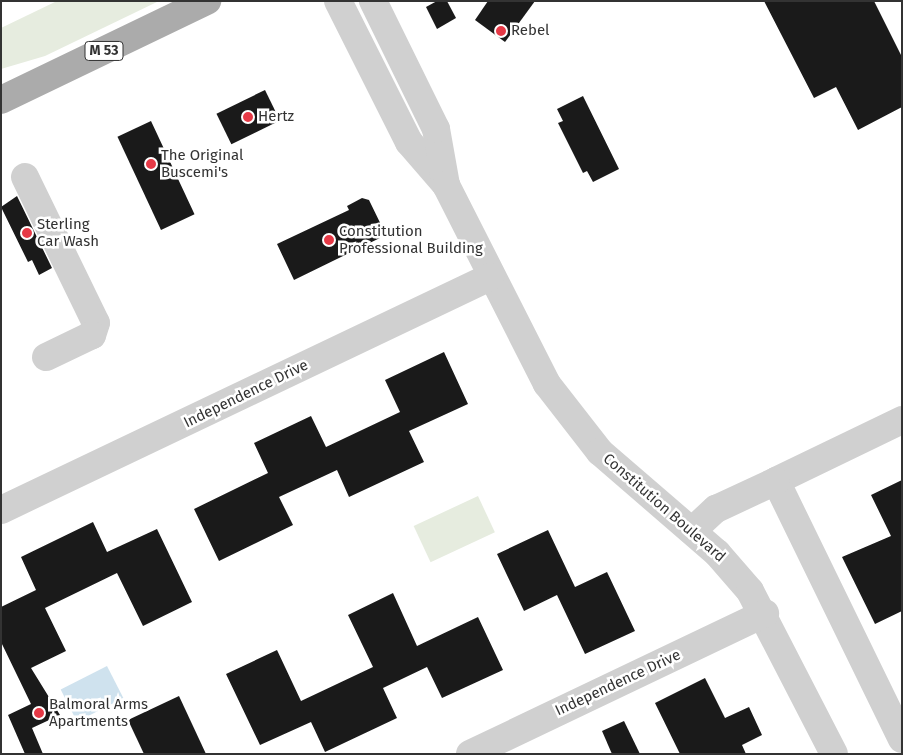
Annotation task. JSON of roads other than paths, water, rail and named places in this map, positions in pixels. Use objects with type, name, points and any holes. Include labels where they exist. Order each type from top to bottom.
[{"type":"main road","name":"M 53","points":[[1,100],[206,1]]},
{"type":"street","name":"Constitution Boulevard","points":[[338,1],[409,142],[446,185],[524,345],[570,418],[634,485],[692,531],[734,570],[766,613],[834,754]]},
{"type":"street","name":"Constitution Boulevard","points":[[373,1],[436,129],[446,185]]},
{"type":"street","points":[[382,88],[409,74]]},
{"type":"street","points":[[25,177],[96,323],[92,335],[46,357]]},
{"type":"street","name":"Independence Drive","points":[[1,510],[490,277]]},
{"type":"street","points":[[692,531],[716,509],[902,420]]},
{"type":"street","points":[[776,481],[902,740]]},
{"type":"street","name":"Independence Drive","points":[[470,754],[766,613]]},
{"type":"water","points":[[107,666],[123,698],[77,722],[61,690]]},
{"type":"place","name":"Rebel","points":[[501,31]]},
{"type":"place","name":"Hertz","points":[[248,117]]},
{"type":"place","name":"The Original Buscemi's","points":[[151,164]]},
{"type":"place","name":"Sterling Car Wash","points":[[27,233]]},
{"type":"place","name":"Constitution Professional Building","points":[[329,240]]},
{"type":"place","name":"Balmoral Arms Apartments","points":[[39,713]]}]
